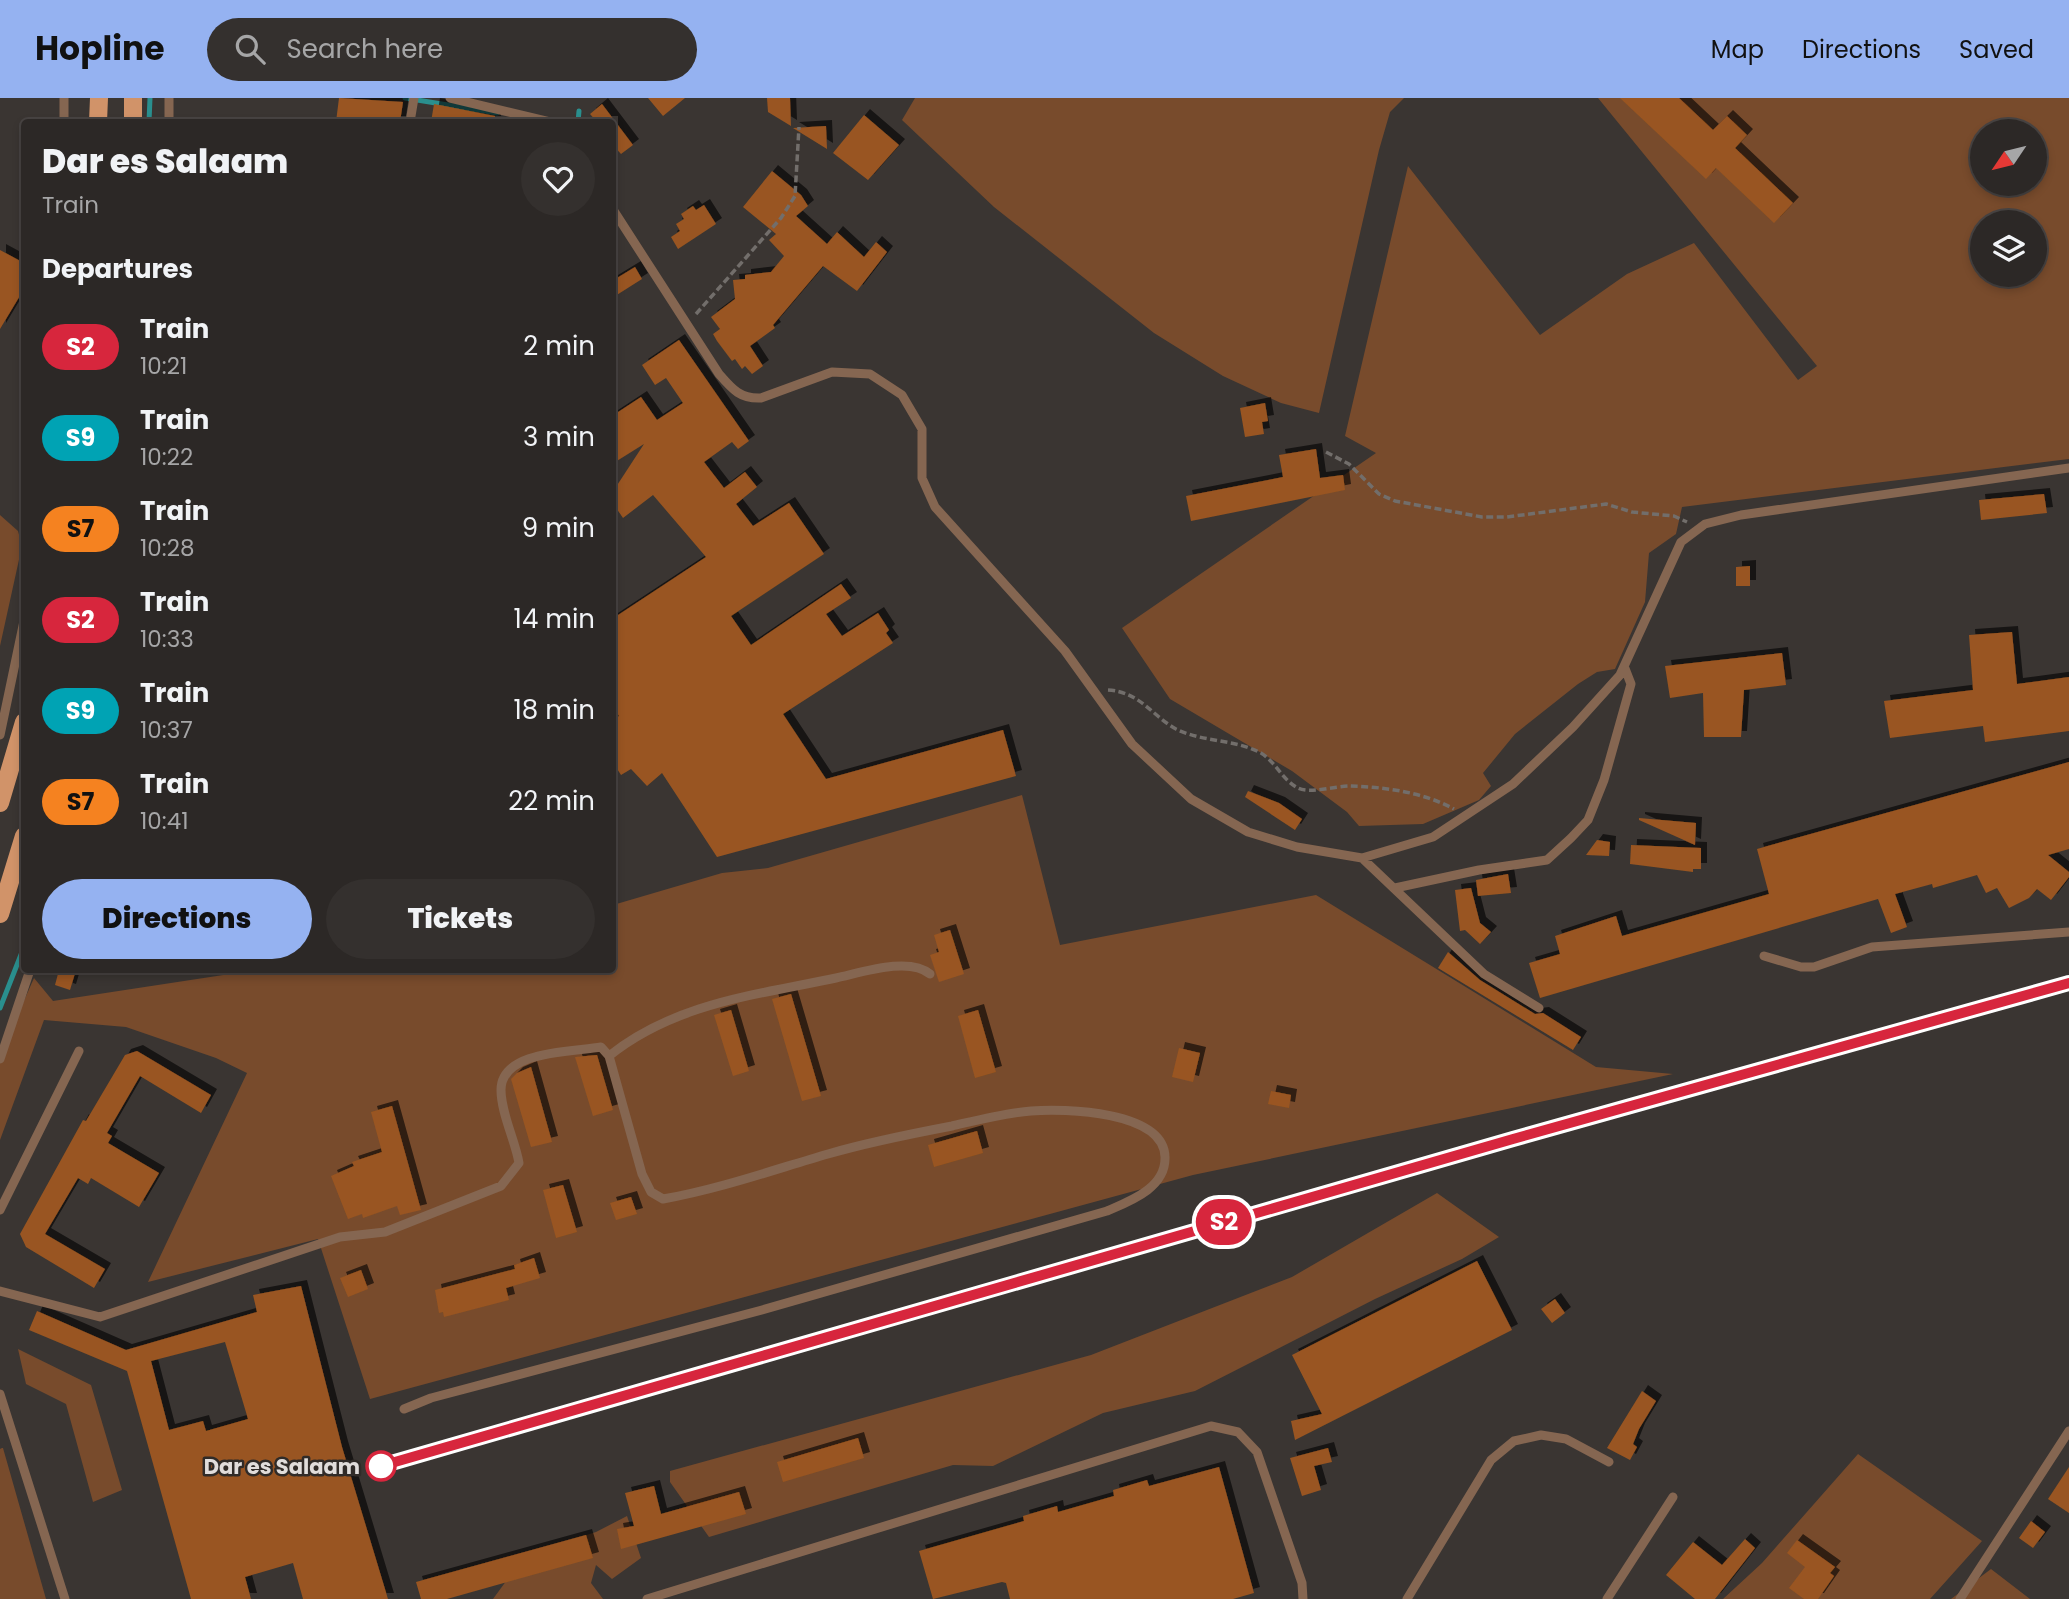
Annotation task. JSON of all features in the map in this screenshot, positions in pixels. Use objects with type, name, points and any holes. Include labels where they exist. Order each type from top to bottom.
[{"type":"main road","points":[[99,98],[99,119]]},
{"type":"main road","points":[[133,98],[133,119]]},
{"type":"main road","points":[[0,803],[21,732]]},
{"type":"main road","points":[[0,914],[21,846]]},
{"type":"lane","points":[[64,98],[64,119]]},
{"type":"lane","points":[[169,98],[169,119]]},
{"type":"lane","points":[[410,119],[414,98]]},
{"type":"lane","points":[[450,98],[538,119]]},
{"type":"lane","points":[[616,214],[719,374],[735,392],[749,399],[761,398],[832,372],[870,374],[902,395],[922,429],[922,478],[935,507],[1065,651],[1132,744],[1191,799],[1248,832],[1297,847],[1362,858],[1433,837],[1468,817],[1513,784],[1620,675],[1681,542],[1698,528],[1732,517],[2069,468]]},
{"type":"lane","points":[[0,735],[21,635]]},
{"type":"lane","points":[[1395,888],[1479,870],[1547,860],[1571,838],[1588,820],[1604,780],[1631,684],[1624,666]]},
{"type":"lane","points":[[1362,858],[1484,974],[1539,1008]]},
{"type":"lane","points":[[1764,956],[1801,967],[1814,967],[1872,947],[2069,932]]},
{"type":"lane","points":[[609,1056],[650,1028],[741,996],[874,968],[907,967],[925,970],[930,974]]},
{"type":"lane","points":[[0,1059],[29,973]]},
{"type":"lane","points":[[0,1291],[100,1317],[340,1237],[385,1232],[464,1202],[501,1186],[519,1163],[501,1091],[503,1078],[514,1065],[529,1057],[601,1047],[609,1056],[642,1174],[651,1192],[663,1199],[708,1191],[872,1142],[1028,1111],[1065,1109],[1102,1114],[1134,1123],[1154,1134],[1165,1149],[1166,1166],[1160,1178],[1140,1196],[1071,1223],[735,1318],[431,1398],[404,1409]]},
{"type":"lane","points":[[0,1210],[79,1051]]},
{"type":"lane","points":[[0,1394],[65,1599]]},
{"type":"lane","points":[[647,1599],[1211,1426],[1238,1432],[1257,1452],[1302,1583],[1303,1599]]},
{"type":"lane","points":[[1960,1599],[2069,1431]]},
{"type":"lane","points":[[1407,1599],[1492,1460],[1514,1441],[1541,1435],[1566,1439],[1609,1462]]},
{"type":"lane","points":[[1607,1599],[1673,1497]]},
{"type":"path","points":[[688,323],[781,218],[795,196],[799,127]]},
{"type":"path","points":[[1326,452],[1349,464],[1380,494],[1395,500],[1482,517],[1507,517],[1606,504],[1632,512],[1674,516],[1698,528]]},
{"type":"path","points":[[1092,690],[1125,691],[1175,728],[1203,739],[1261,752],[1296,787],[1309,792],[1324,786],[1393,790],[1440,801],[1468,817]]},
{"type":"shaded area","points":[[915,98],[1404,98],[1390,112],[1379,150],[1319,413],[1281,403],[1223,376],[1154,333],[994,207],[902,120]]},
{"type":"shaded area","points":[[1598,98],[2069,98],[2069,459],[1682,507],[1676,534],[1649,553],[1645,602],[1615,669],[1597,672],[1578,684],[1515,734],[1483,773],[1491,786],[1479,800],[1423,824],[1359,826],[1347,812],[1292,771],[1170,699],[1122,628],[1376,453],[1345,436],[1408,166],[1540,335],[1627,274],[1694,243],[1798,380],[1817,366]]},
{"type":"shaded area","points":[[0,515],[18,531],[21,551],[0,646]]},
{"type":"shaded area","points":[[1022,795],[1060,945],[1316,895],[1596,1067],[1673,1074],[1193,1175],[370,1399],[318,1239],[148,1282],[247,1073],[216,1058],[126,1027],[44,1020],[0,1140],[0,1055],[34,978],[53,1001],[236,973],[616,973],[616,904],[722,873],[768,868]]},
{"type":"shaded area","points":[[1437,1193],[1499,1237],[1462,1259],[1375,1299],[1195,1391],[1103,1413],[993,1466],[953,1465],[709,1537],[670,1482],[670,1471],[1091,1355],[1292,1277]]},
{"type":"shaded area","points":[[18,1349],[91,1385],[122,1490],[93,1502],[66,1404],[26,1384]]},
{"type":"shaded area","points":[[3,1448],[46,1599],[0,1599],[0,1449]]},
{"type":"shaded area","points":[[1858,1454],[1982,1541],[1930,1599],[1723,1599],[1762,1563]]},
{"type":"shaded area","points":[[627,1516],[641,1558],[612,1579],[596,1565],[591,1583],[603,1599],[493,1599],[526,1554],[596,1532]]},
{"type":"shaded area","points":[[1991,1569],[2030,1599],[1951,1599]]},
{"type":"building","points":[[339,98],[403,102],[400,119],[336,119]]},
{"type":"building","points":[[648,98],[685,98],[663,116]]},
{"type":"building","points":[[767,98],[790,98],[791,126],[768,112]]},
{"type":"building","points":[[1620,98],[1679,98],[1713,130],[1727,116],[1747,135],[1735,148],[1793,203],[1774,223],[1716,168],[1706,179]]},
{"type":"building","points":[[434,104],[495,116],[495,119],[432,119]]},
{"type":"building","points":[[602,104],[613,119],[594,119],[590,114]]},
{"type":"building","points":[[864,115],[899,145],[868,180],[833,153]]},
{"type":"building","points":[[616,123],[633,145],[621,154],[616,148]]},
{"type":"building","points":[[826,126],[827,149],[793,128]]},
{"type":"building","points":[[772,171],[801,195],[808,206],[796,216],[827,244],[837,232],[864,257],[876,242],[887,252],[857,291],[823,266],[773,325],[775,328],[750,346],[763,366],[752,374],[745,366],[742,369],[735,359],[732,361],[717,341],[713,334],[720,329],[711,317],[735,299],[733,280],[745,279],[745,275],[771,272],[784,256],[769,240],[776,234],[743,207]]},
{"type":"building","points":[[704,205],[716,224],[678,249],[671,237],[680,231],[676,224],[684,219],[681,214],[693,206],[696,210]]},
{"type":"building","points":[[0,250],[21,261],[21,294],[0,329]]},
{"type":"building","points":[[635,267],[642,279],[616,295],[616,279]]},
{"type":"building","points":[[679,340],[749,441],[738,449],[732,442],[704,462],[724,488],[745,472],[757,487],[736,504],[753,526],[789,503],[824,554],[731,616],[751,645],[841,584],[851,598],[826,614],[842,636],[878,613],[889,630],[886,633],[893,643],[783,714],[826,779],[1003,730],[1016,776],[717,857],[662,773],[647,786],[631,769],[621,775],[616,767],[616,718],[619,716],[616,712],[616,616],[706,557],[653,495],[623,518],[616,508],[616,487],[644,444],[616,462],[616,413],[641,397],[657,420],[683,403],[666,378],[655,385],[642,365]]},
{"type":"building","points":[[1265,403],[1268,421],[1262,422],[1264,434],[1245,437],[1240,408]]},
{"type":"building","points":[[1316,449],[1320,478],[1343,475],[1345,490],[1191,521],[1186,496],[1283,477],[1279,455]]},
{"type":"building","points":[[2044,494],[2047,513],[1981,520],[1979,500]]},
{"type":"building","points":[[1750,566],[1750,586],[1736,586],[1736,567]]},
{"type":"building","points":[[2012,632],[2017,684],[2069,677],[2069,731],[1985,742],[1983,726],[1890,738],[1884,701],[1973,690],[1969,635]]},
{"type":"building","points":[[1782,653],[1786,685],[1744,690],[1741,737],[1704,737],[1703,693],[1670,698],[1665,666]]},
{"type":"building","points":[[2069,762],[2069,849],[2048,855],[2069,872],[2069,877],[2051,900],[2037,889],[2029,898],[2009,908],[1997,888],[1986,893],[1977,875],[1933,888],[1932,884],[1895,894],[1907,927],[1891,933],[1878,899],[1540,998],[1529,963],[1560,954],[1555,936],[1616,916],[1622,936],[1769,894],[1757,849]]},
{"type":"building","points":[[1248,791],[1279,803],[1302,819],[1295,830],[1245,797]]},
{"type":"building","points":[[1639,820],[1696,823],[1695,845]]},
{"type":"building","points":[[1597,840],[1610,842],[1609,856],[1586,855]]},
{"type":"building","points":[[1631,845],[1701,848],[1701,869],[1693,869],[1693,872],[1630,864]]},
{"type":"building","points":[[1508,874],[1511,893],[1478,896],[1476,880]]},
{"type":"building","points":[[1471,888],[1480,923],[1491,932],[1480,944],[1465,930],[1460,931],[1455,890]]},
{"type":"building","points":[[950,930],[964,974],[939,982],[930,955],[939,952],[934,935]]},
{"type":"building","points":[[1448,952],[1480,980],[1535,1014],[1543,1013],[1581,1037],[1573,1050],[1438,968]]},
{"type":"building","points":[[58,973],[75,973],[70,990],[55,985]]},
{"type":"building","points":[[791,994],[821,1096],[802,1101],[772,999]]},
{"type":"building","points":[[731,1010],[749,1071],[733,1076],[714,1015]]},
{"type":"building","points":[[978,1010],[996,1072],[975,1078],[958,1016]]},
{"type":"building","points":[[1179,1048],[1200,1053],[1193,1082],[1172,1077]]},
{"type":"building","points":[[137,1051],[211,1095],[201,1113],[140,1076],[107,1133],[112,1136],[108,1143],[159,1173],[139,1207],[91,1178],[88,1184],[78,1178],[45,1234],[105,1269],[94,1288],[26,1247],[20,1234],[83,1120],[86,1121],[125,1055]]},
{"type":"building","points":[[597,1055],[613,1110],[593,1116],[575,1057]]},
{"type":"building","points":[[531,1067],[552,1142],[531,1147],[511,1079]]},
{"type":"building","points":[[1271,1091],[1291,1095],[1289,1108],[1268,1104]]},
{"type":"building","points":[[392,1106],[421,1210],[400,1215],[397,1206],[363,1218],[362,1214],[348,1219],[331,1176],[354,1166],[352,1162],[382,1152],[371,1112]]},
{"type":"building","points":[[977,1131],[983,1153],[934,1167],[928,1145]]},
{"type":"building","points":[[563,1185],[577,1232],[556,1238],[543,1190]]},
{"type":"building","points":[[631,1197],[637,1214],[616,1220],[610,1203]]},
{"type":"building","points":[[534,1258],[540,1278],[506,1288],[509,1300],[444,1317],[443,1312],[439,1313],[435,1290],[515,1269],[514,1265]]},
{"type":"building","points":[[1477,1261],[1512,1330],[1295,1440],[1291,1421],[1322,1414],[1292,1355]]},
{"type":"building","points":[[361,1270],[368,1289],[348,1297],[340,1278]]},
{"type":"building","points":[[301,1286],[342,1447],[388,1599],[303,1599],[293,1563],[245,1577],[251,1599],[191,1599],[127,1371],[29,1330],[37,1311],[126,1350],[257,1312],[253,1295]],"holes":[[[225,1342],[248,1419],[206,1431],[203,1421],[169,1430],[151,1361]]]},
{"type":"building","points":[[1555,1299],[1565,1313],[1552,1323],[1541,1309]]},
{"type":"building","points":[[1642,1391],[1656,1401],[1639,1429],[1633,1444],[1637,1447],[1630,1460],[1607,1448]]},
{"type":"building","points":[[858,1438],[864,1458],[783,1482],[777,1462]]},
{"type":"building","points":[[1328,1448],[1332,1462],[1314,1466],[1321,1490],[1302,1496],[1290,1458]]},
{"type":"building","points":[[1219,1467],[1254,1593],[1233,1599],[1010,1599],[1006,1583],[1002,1582],[933,1599],[919,1551],[1024,1521],[1023,1516],[1057,1506],[1058,1512],[1114,1496],[1113,1490],[1147,1480],[1149,1486]]},
{"type":"building","points":[[2069,1467],[2069,1513],[2048,1499]]},
{"type":"building","points":[[654,1486],[661,1514],[739,1492],[746,1514],[621,1549],[617,1529],[634,1526],[625,1493]]},
{"type":"building","points":[[2031,1521],[2045,1532],[2033,1548],[2019,1538]]},
{"type":"building","points":[[586,1535],[593,1558],[447,1599],[421,1599],[416,1582]]},
{"type":"building","points":[[1745,1539],[1755,1548],[1715,1599],[1695,1599],[1666,1575],[1693,1542],[1722,1565]]},
{"type":"building","points":[[1797,1540],[1835,1567],[1830,1573],[1834,1576],[1818,1599],[1804,1599],[1789,1588],[1805,1567],[1787,1553]]},
{"type":"waterway","points":[[149,119],[150,98]]},
{"type":"waterway","points":[[405,98],[497,113]]},
{"type":"waterway","points":[[578,119],[579,111]]},
{"type":"waterway","points":[[0,1008],[21,955]]},
{"type":"railway","points":[[381,1466],[1513,1139],[2069,983]]},
{"type":"train","name":"S2","points":[[381,1466],[1513,1139],[2069,983]]},
{"type":"place","name":"Dar es Salaam","points":[[381,1466]]}]
